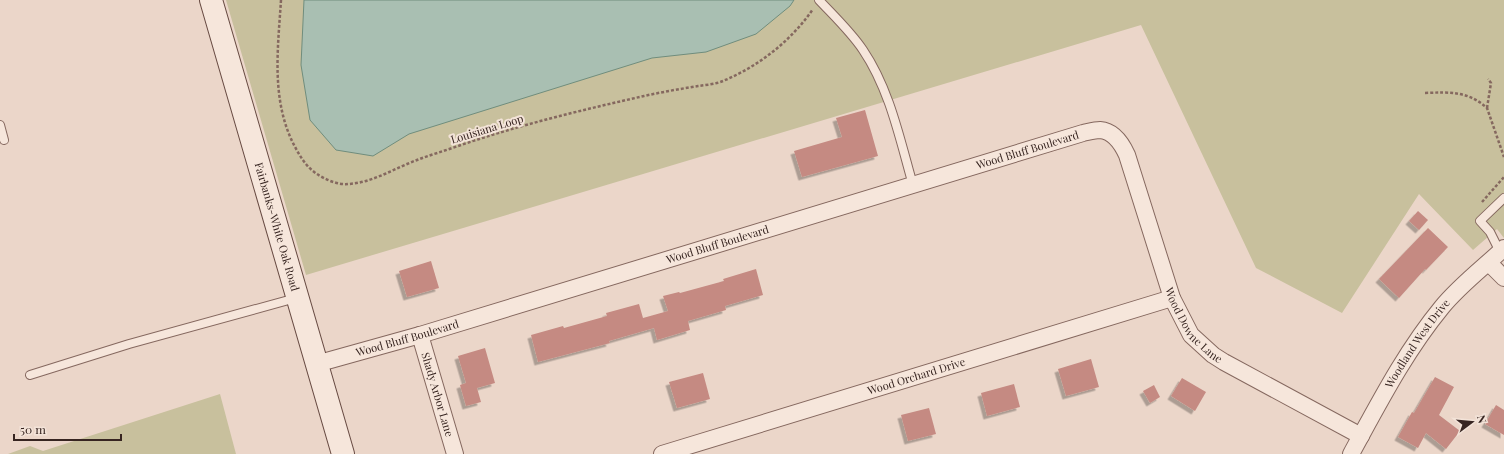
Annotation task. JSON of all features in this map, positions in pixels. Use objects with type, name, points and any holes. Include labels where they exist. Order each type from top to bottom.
[{"type":"street","name":"Fairbanks-White Oak Road","points":[[211,0],[343,454]]},
{"type":"street","name":"Wood Bluff Boulevard","points":[[316,364],[420,335],[1084,133],[1100,130],[1110,133],[1117,139]]},
{"type":"street","name":"Wood Downe Lane","points":[[1117,139],[1127,156],[1172,298],[1191,335],[1212,355],[1361,436]]},
{"type":"street","name":"Woodland West Drive","points":[[1351,454],[1404,360],[1424,331],[1443,306],[1502,250]]},
{"type":"street","points":[[1489,263],[1504,278]]},
{"type":"street","name":"Wood Orchard Drive","points":[[662,454],[1172,298]]},
{"type":"street","name":"Shady Arbor Lane","points":[[420,335],[455,454]]},
{"type":"lane","points":[[817,2],[854,38],[872,64],[887,99],[913,185]]},
{"type":"lane","points":[[0,125],[4,140]]},
{"type":"lane","points":[[1502,250],[1490,232],[1480,221],[1504,198]]},
{"type":"lane","points":[[30,374],[129,344],[297,298]]},
{"type":"path","name":"Louisiana Loop","points":[[281,0],[277,73],[281,108],[289,135],[298,154],[311,170],[337,183],[347,184],[357,183],[380,176],[416,160],[484,137],[553,118],[646,96],[722,82],[756,63],[786,41],[801,26],[817,2]]},
{"type":"path","points":[[1488,79],[1490,83],[1487,108],[1504,157]]},
{"type":"path","points":[[1425,93],[1448,92],[1464,94],[1476,99],[1487,108]]},
{"type":"path","points":[[1478,207],[1504,177]]},
{"type":"shaded area","points":[[226,0],[1504,0],[1504,238],[1497,229],[1473,250],[1419,194],[1342,313],[1256,268],[1141,25],[306,275]]},
{"type":"shaded area","points":[[304,0],[794,0],[790,6],[756,34],[706,52],[652,58],[409,134],[373,156],[336,150],[310,120],[301,65]]},
{"type":"shaded area","points":[[220,394],[236,454],[8,454],[30,446],[43,451]]},
{"type":"building","points":[[865,110],[878,156],[802,177],[794,151],[842,137],[836,118]]},
{"type":"building","points":[[1418,211],[1428,220],[1419,230],[1409,221]]},
{"type":"building","points":[[1428,228],[1448,247],[1426,270],[1425,269],[1399,298],[1379,279]]},
{"type":"building","points":[[431,261],[439,288],[407,297],[399,271]]},
{"type":"building","points":[[756,269],[763,295],[725,306],[726,310],[688,321],[690,330],[657,340],[654,328],[609,341],[610,343],[538,362],[531,335],[563,326],[564,328],[607,316],[606,313],[639,304],[643,318],[668,311],[663,296],[724,281],[723,279]]},
{"type":"building","points":[[485,348],[495,383],[477,388],[481,402],[466,406],[460,385],[466,383],[458,356]]},
{"type":"building","points":[[1091,359],[1099,387],[1066,396],[1058,369]]},
{"type":"building","points":[[703,373],[710,399],[677,408],[669,382]]},
{"type":"building","points":[[1435,377],[1454,387],[1439,415],[1460,431],[1446,449],[1426,433],[1418,448],[1398,437],[1412,412],[1414,413]]},
{"type":"building","points":[[1182,378],[1206,392],[1195,411],[1171,396]]},
{"type":"building","points":[[1014,384],[1020,407],[987,416],[981,393]]},
{"type":"building","points":[[1154,385],[1160,397],[1150,403],[1143,391]]},
{"type":"building","points":[[1496,405],[1504,410],[1504,435],[1485,424]]},
{"type":"building","points":[[929,408],[936,434],[908,441],[901,415]]}]
